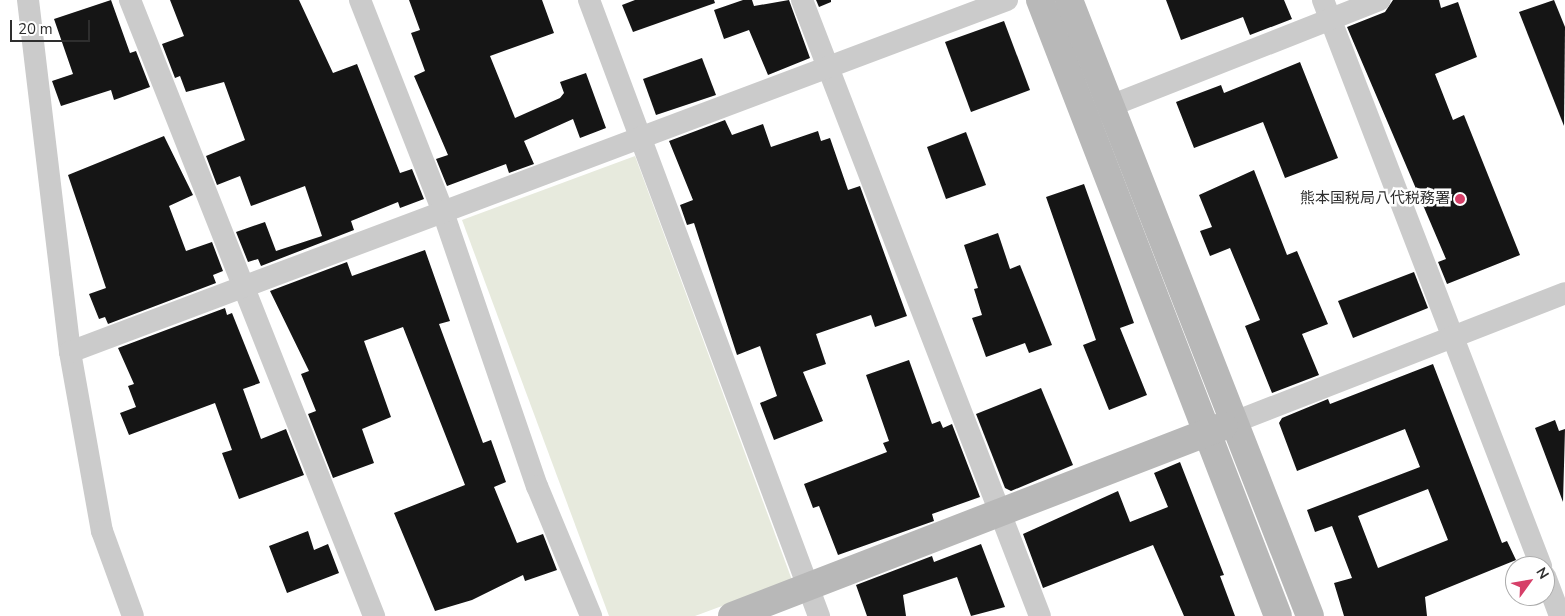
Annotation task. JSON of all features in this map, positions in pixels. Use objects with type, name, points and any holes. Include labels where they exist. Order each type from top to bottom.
[{"type":"street","points":[[28,0],[70,352],[102,530],[133,616]]},
{"type":"street","points":[[130,0],[246,284],[374,616]]},
{"type":"street","points":[[360,0],[443,212],[537,486],[591,616]]},
{"type":"street","points":[[589,0],[642,137],[806,586],[819,616]]},
{"type":"street","points":[[802,0],[1040,616]]},
{"type":"street","points":[[70,352],[246,284],[828,69],[1007,0]]},
{"type":"street","points":[[1040,0],[1278,616]]},
{"type":"street","points":[[1069,0],[1232,423],[1310,616]]},
{"type":"street","points":[[1084,116],[1326,9],[1380,0]]},
{"type":"street","points":[[1326,9],[1537,556]]},
{"type":"street","points":[[732,616],[1565,293]]},
{"type":"street","points":[[1555,603],[1560,616]]},
{"type":"shaded area","points":[[635,156],[792,580],[695,616],[609,616],[462,220]]},
{"type":"building","points":[[111,0],[130,53],[136,51],[150,87],[114,100],[111,90],[61,106],[52,81],[73,74],[54,19]]},
{"type":"building","points":[[170,0],[299,0],[333,73],[357,64],[400,173],[412,169],[424,199],[400,208],[398,202],[351,221],[354,230],[261,266],[258,259],[248,262],[236,232],[265,222],[276,251],[322,236],[305,186],[251,206],[240,176],[217,185],[206,156],[245,140],[224,82],[186,92],[180,76],[175,78],[162,44],[184,36]]},
{"type":"building","points":[[409,0],[542,0],[554,33],[490,56],[515,118],[560,98],[564,93],[560,82],[586,73],[606,128],[580,138],[573,119],[524,141],[534,164],[509,173],[506,164],[447,186],[436,159],[448,155],[414,76],[425,71],[411,33],[420,30]]},
{"type":"building","points":[[635,0],[714,0],[715,3],[633,32],[622,5]]},
{"type":"building","points":[[743,0],[752,0],[754,6],[789,0],[810,58],[768,75],[749,30],[724,39],[714,10]]},
{"type":"building","points":[[816,0],[831,0],[831,2],[819,7]]},
{"type":"building","points":[[1166,0],[1284,0],[1292,19],[1250,35],[1243,17],[1181,40]]},
{"type":"building","points":[[1393,0],[1439,0],[1441,8],[1458,2],[1477,57],[1435,74],[1453,120],[1464,115],[1520,255],[1447,284],[1438,262],[1446,259],[1347,27],[1385,12]]},
{"type":"building","points":[[1554,0],[1565,27],[1564,126],[1519,12]]},
{"type":"building","points":[[1004,21],[1030,90],[971,112],[945,42]]},
{"type":"building","points":[[702,58],[716,95],[656,115],[643,79]]},
{"type":"building","points":[[1300,62],[1338,158],[1285,178],[1263,122],[1194,148],[1176,102],[1221,85],[1224,93]]},
{"type":"building","points":[[725,120],[732,135],[763,124],[771,147],[818,131],[821,141],[830,138],[848,190],[860,186],[907,316],[875,327],[871,315],[816,334],[826,364],[803,372],[823,421],[774,440],[760,403],[777,396],[760,346],[737,355],[694,223],[687,225],[680,205],[693,200],[669,141]]},
{"type":"building","points":[[966,132],[986,185],[946,199],[927,147]]},
{"type":"building","points":[[164,136],[193,195],[169,206],[186,251],[212,242],[223,271],[213,275],[216,283],[108,324],[105,317],[99,319],[89,294],[106,288],[68,175]]},
{"type":"building","points":[[1254,170],[1287,255],[1297,251],[1328,324],[1302,334],[1319,375],[1272,393],[1245,326],[1260,320],[1230,248],[1210,256],[1200,231],[1212,227],[1199,195]]},
{"type":"building","points":[[1084,184],[1134,323],[1120,328],[1147,395],[1109,410],[1083,345],[1096,340],[1046,197]]},
{"type":"building","points":[[998,233],[1010,269],[1020,265],[1052,345],[1029,353],[1025,343],[986,357],[972,318],[982,315],[974,289],[978,288],[964,245]]},
{"type":"building","points":[[425,250],[450,321],[439,324],[483,443],[491,440],[506,482],[494,487],[517,543],[543,534],[557,570],[525,581],[523,575],[472,600],[435,611],[394,513],[465,485],[403,327],[364,341],[391,417],[362,429],[374,463],[333,478],[308,414],[316,411],[301,374],[309,371],[270,291],[347,262],[352,276]]},
{"type":"building","points":[[1414,272],[1428,308],[1353,338],[1338,301]]},
{"type":"building","points":[[225,308],[227,315],[232,313],[260,383],[243,389],[261,439],[286,429],[304,475],[239,499],[222,453],[232,450],[215,403],[129,435],[120,413],[136,407],[128,386],[134,384],[118,348]]},
{"type":"building","points":[[909,360],[932,424],[940,421],[943,428],[952,424],[980,497],[932,514],[934,521],[838,555],[819,506],[813,508],[804,484],[887,452],[883,443],[889,441],[866,375]]},
{"type":"building","points":[[1433,364],[1502,543],[1507,541],[1514,556],[1505,556],[1505,564],[1425,597],[1427,616],[1344,616],[1334,583],[1352,578],[1332,526],[1315,532],[1307,510],[1420,467],[1405,429],[1297,471],[1279,423],[1282,418],[1328,399],[1330,404]],"holes":[[[1428,489],[1448,540],[1378,568],[1358,516]]]},
{"type":"building","points":[[1041,388],[1073,465],[1011,491],[1005,488],[976,414]]},
{"type":"building","points":[[1555,420],[1559,431],[1565,429],[1563,502],[1535,428]]},
{"type":"building","points":[[1180,462],[1224,575],[1220,576],[1235,616],[1184,616],[1153,545],[1043,588],[1023,534],[1118,491],[1130,522],[1168,507],[1154,473]]},
{"type":"building","points":[[308,531],[314,550],[328,544],[339,573],[287,593],[269,546]]},
{"type":"building","points":[[981,544],[1005,607],[971,616],[957,577],[903,595],[906,616],[867,616],[856,585],[932,556],[934,562]]},
{"type":"place","name":"熊本国税局八代税務署","points":[[1460,199]]}]
